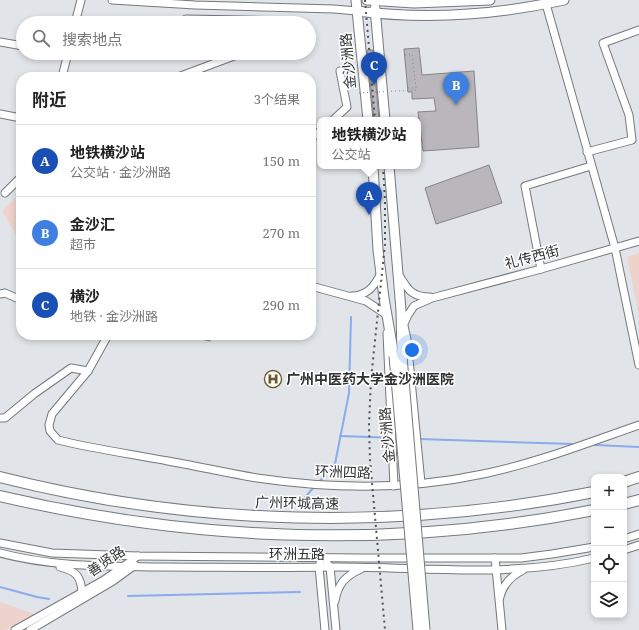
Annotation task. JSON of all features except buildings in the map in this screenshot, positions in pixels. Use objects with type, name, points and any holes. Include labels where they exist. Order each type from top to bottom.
[{"type":"highway","name":"广州环城高速","points":[[0,477],[86,496],[197,512],[303,518],[379,518],[476,510],[530,504],[591,492]]},
{"type":"highway","points":[[627,481],[639,477]]},
{"type":"highway","points":[[627,485],[639,483]]},
{"type":"highway","points":[[0,496],[77,512],[143,523],[236,533],[303,535],[351,535],[445,531],[519,523],[591,511]]},
{"type":"highway","points":[[627,503],[639,500]]},
{"type":"main road","name":"金沙洲路","points":[[356,0],[368,117]]},
{"type":"main road","points":[[385,117],[375,14],[372,0],[414,3],[490,0]]},
{"type":"main road","points":[[357,11],[375,14],[450,16],[503,11],[564,0]]},
{"type":"main road","name":"金沙洲路","points":[[373,169],[381,273],[387,315],[398,356],[425,630]]},
{"type":"main road","name":"金沙洲路","points":[[389,169],[400,310],[401,333],[398,356],[418,630]]},
{"type":"street","points":[[78,16],[81,0]]},
{"type":"street","points":[[112,0],[195,5],[357,11]]},
{"type":"street","points":[[546,4],[615,248],[639,365]]},
{"type":"street","points":[[293,16],[297,8]]},
{"type":"street","points":[[587,152],[632,140],[629,115],[603,42],[639,30]]},
{"type":"street","points":[[0,42],[16,45]]},
{"type":"street","points":[[63,72],[66,60]]},
{"type":"street","points":[[191,72],[223,60]]},
{"type":"street","points":[[336,117],[347,107],[340,72]]},
{"type":"street","points":[[0,114],[16,117]]},
{"type":"street","points":[[541,269],[525,186],[591,166]]},
{"type":"street","points":[[4,193],[16,182]]},
{"type":"street","name":"礼传西街","points":[[401,333],[408,314],[414,306],[419,303],[432,298],[639,241]]},
{"type":"street","points":[[346,296],[354,296],[365,293],[374,285],[381,273]]},
{"type":"street","points":[[398,274],[405,286],[414,295],[432,298]]},
{"type":"street","points":[[316,287],[366,302],[387,315],[387,347],[394,486]]},
{"type":"street","points":[[0,294],[5,293],[16,298]]},
{"type":"street","points":[[400,310],[407,338],[421,483]]},
{"type":"street","points":[[0,418],[5,418],[34,394],[71,368],[88,371],[105,340]]},
{"type":"street","name":"环洲四路","points":[[88,371],[52,414],[50,419],[50,431],[58,440],[257,478],[308,483],[347,486],[394,486],[468,476],[550,456],[639,425]]},
{"type":"street","points":[[627,538],[639,534]]},
{"type":"street","name":"环洲五路","points":[[0,543],[52,552],[138,556],[496,558],[539,556],[591,547]]},
{"type":"street","points":[[627,549],[639,545]]},
{"type":"street","name":"环洲五路","points":[[0,553],[40,562],[68,565],[121,566],[496,569],[527,568],[570,563],[591,559]]},
{"type":"street","name":"善贤路","points":[[30,630],[108,585],[134,566],[138,556]]},
{"type":"street","name":"善贤路","points":[[15,630],[82,593],[115,573],[121,566],[138,556]]},
{"type":"street","points":[[325,630],[318,567],[322,557],[330,567],[336,630]]},
{"type":"street","points":[[496,558],[502,630]]},
{"type":"street","points":[[40,562],[68,569],[76,574],[81,582],[82,593]]},
{"type":"street","points":[[334,612],[336,596],[340,585],[348,576],[363,568]]},
{"type":"street","points":[[499,604],[502,592],[509,579],[527,568]]},
{"type":"street","points":[[324,613],[334,612]]},
{"type":"path","points":[[405,55],[412,54],[416,88]]},
{"type":"path","points":[[408,88],[416,88]]},
{"type":"path","points":[[359,93],[416,90],[416,88]]},
{"type":"shaded area","points":[[16,197],[16,235],[2,211]]},
{"type":"shaded area","points":[[639,253],[639,315],[627,257]]},
{"type":"shaded area","points":[[0,602],[34,614],[6,630],[0,630]]},
{"type":"waterway","points":[[318,483],[335,464],[349,393],[351,317]]},
{"type":"waterway","points":[[340,436],[398,438]]},
{"type":"waterway","points":[[419,439],[572,444]]},
{"type":"waterway","points":[[595,445],[639,447]]},
{"type":"waterway","points":[[300,503],[315,486]]},
{"type":"waterway","points":[[0,587],[49,599]]},
{"type":"waterway","points":[[128,596],[300,592]]},
{"type":"railway","points":[[365,0],[375,117]]},
{"type":"railway","points":[[383,169],[385,244],[371,379],[369,425],[370,460],[385,630]]},
{"type":"place","name":"横沙","points":[[374,85]]},
{"type":"place","name":"金沙汇","points":[[456,105]]},
{"type":"place","name":"地铁横沙站","points":[[369,215]]},
{"type":"place","name":"广州中医药大学金沙洲医院","points":[[273,379]]}]
